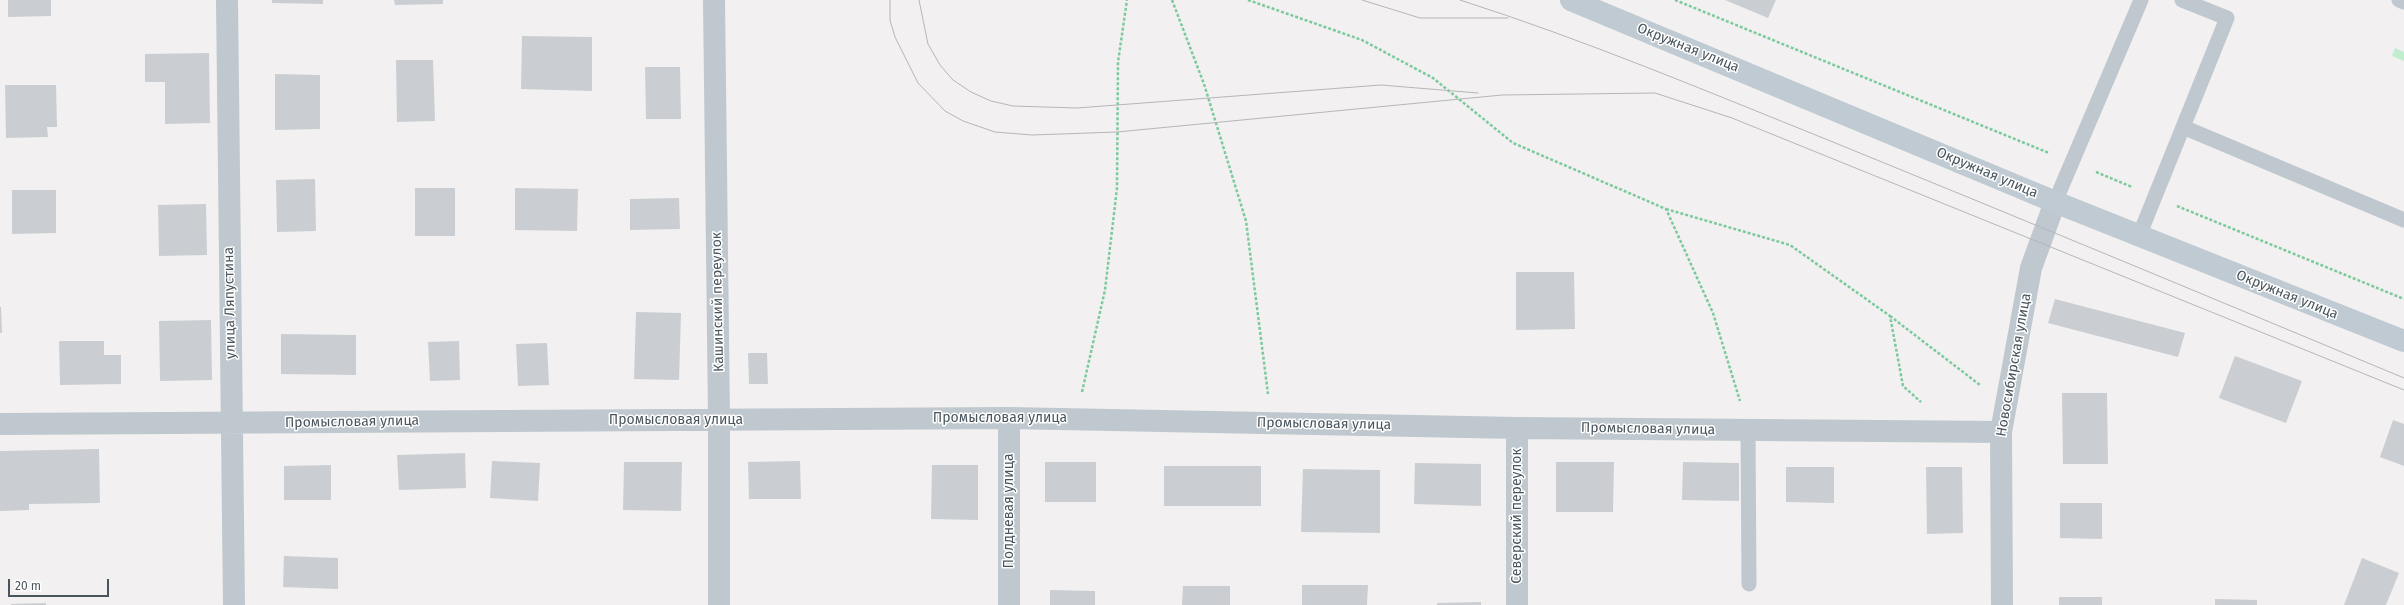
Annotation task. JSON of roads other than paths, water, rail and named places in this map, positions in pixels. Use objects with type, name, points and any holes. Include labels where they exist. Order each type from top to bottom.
[{"type":"main road","name":"Окружная улица","points":[[1571,0],[2055,202],[2404,341]]},
{"type":"street","name":"улица Ляпустина","points":[[227,0],[234,605]]},
{"type":"street","name":"Кашинский переулок","points":[[714,0],[719,419],[719,605]]},
{"type":"street","name":"Новосибирская улица","points":[[2002,605],[2001,432],[2031,268],[2055,202]]},
{"type":"street","name":"Полдневая улица","points":[[1009,605],[1010,418]]},
{"type":"street","name":"Промысловая улица","points":[[0,424],[232,424],[719,419],[1076,418],[1517,428],[2001,432]]},
{"type":"street","name":"Северский переулок","points":[[1517,428],[1517,605]]},
{"type":"lane","points":[[2055,202],[2141,0]]},
{"type":"lane","points":[[2139,236],[2227,18],[2182,0]]},
{"type":"lane","points":[[2399,0],[2404,2]]},
{"type":"lane","points":[[2183,128],[2404,220]]},
{"type":"lane","points":[[1748,431],[1749,584]]},
{"type":"tram line","points":[[890,0],[890,20],[895,37],[918,83],[945,111],[963,121],[995,132],[1032,135],[1117,132],[1502,95],[1655,93],[1732,118],[2404,390]]},
{"type":"tram line","points":[[919,0],[928,44],[940,65],[953,80],[971,92],[991,101],[1013,106],[1077,108],[1381,85],[1478,93]]},
{"type":"tram line","points":[[1362,0],[1420,18],[1508,18]]},
{"type":"tram line","points":[[1460,0],[1507,15],[1691,85],[1972,199],[2404,378]]}]
